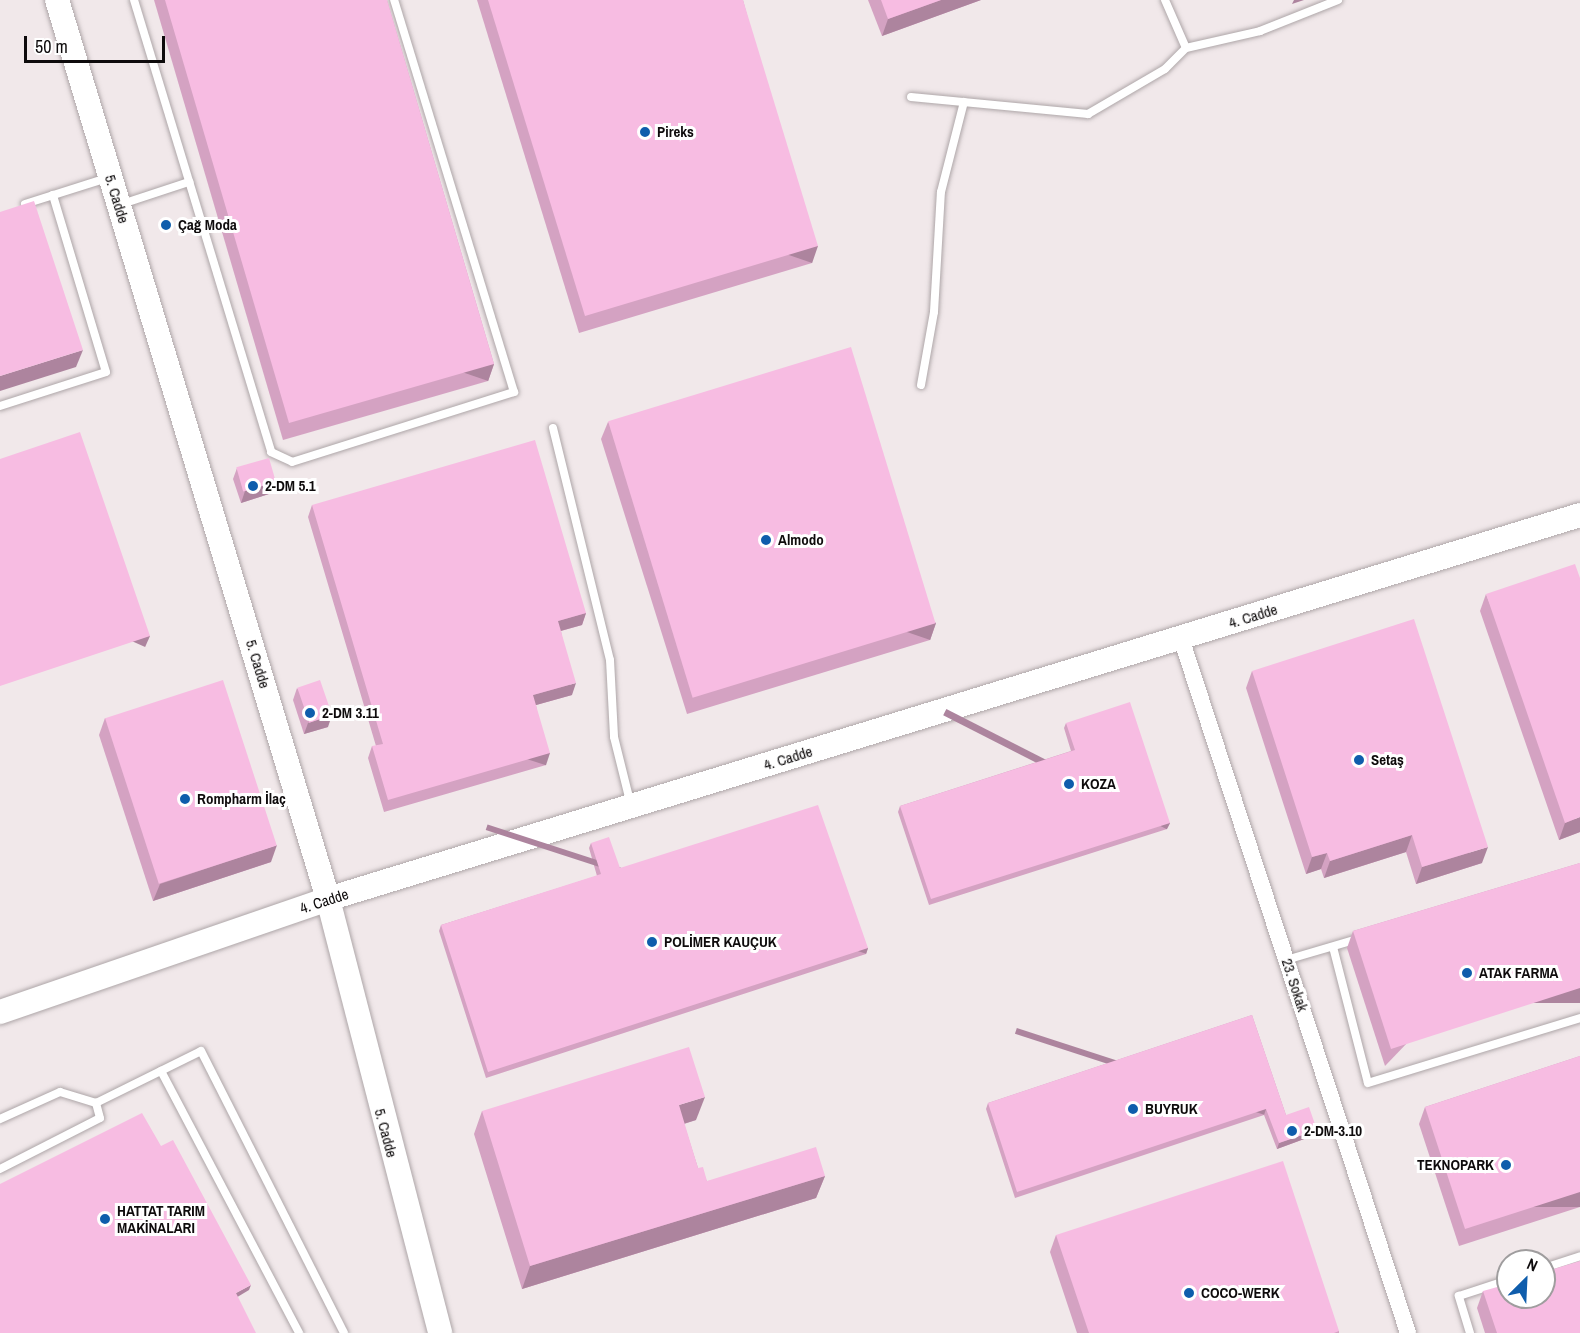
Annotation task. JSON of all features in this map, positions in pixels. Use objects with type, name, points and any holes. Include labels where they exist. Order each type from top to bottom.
[{"type":"street","name":"5. Cadde","points":[[57,0],[328,898],[440,1333]]},
{"type":"street","name":"4. Cadde","points":[[0,1012],[328,898],[1580,515]]},
{"type":"street","name":"23. Sokak","points":[[1181,638],[1408,1333]]},
{"type":"lane","points":[[134,0],[271,452],[292,462],[514,392],[394,0]]},
{"type":"lane","points":[[1165,0],[1186,48]]},
{"type":"lane","points":[[911,97],[1088,114],[1165,69],[1186,48],[1260,31],[1338,0]]},
{"type":"lane","points":[[921,385],[933,312],[941,192],[964,102]]},
{"type":"lane","points":[[11,209],[110,177]]},
{"type":"lane","points":[[119,205],[189,182]]},
{"type":"lane","points":[[0,406],[106,372],[53,195]]},
{"type":"lane","points":[[553,428],[610,660],[614,737],[632,806]]},
{"type":"lane","points":[[1286,960],[1366,937]]},
{"type":"lane","points":[[1333,947],[1368,1083],[1580,1018]]},
{"type":"lane","points":[[0,1119],[60,1092],[96,1103],[201,1051],[344,1333]]},
{"type":"lane","points":[[161,1071],[299,1333]]},
{"type":"lane","points":[[0,1169],[100,1118],[96,1103]]},
{"type":"lane","points":[[1556,1264],[1580,1256]]},
{"type":"lane","points":[[1470,1333],[1459,1296],[1496,1284]]},
{"type":"building","points":[[165,0],[387,0],[494,364],[289,423]]},
{"type":"building","name":"Pireks","points":[[488,0],[743,0],[818,246],[585,316]]},
{"type":"building","points":[[881,0],[941,0],[888,19]]},
{"type":"building","points":[[34,201],[83,350],[0,376],[0,212]]},
{"type":"building","name":"Almodo","points":[[851,347],[935,623],[693,698],[608,421]]},
{"type":"building","points":[[80,432],[150,636],[0,686],[0,459]]},
{"type":"building","points":[[535,440],[586,613],[558,621],[576,683],[533,695],[550,753],[388,800],[372,746],[383,744],[312,505]]},
{"type":"building","points":[[269,458],[276,482],[243,491],[236,467]]},
{"type":"building","points":[[1575,564],[1580,578],[1580,817],[1565,823],[1486,594]]},
{"type":"building","name":"Setaş","points":[[1414,619],[1488,847],[1422,867],[1412,835],[1330,861],[1327,853],[1312,857],[1252,671]]},
{"type":"building","name":"Rompharm İlaç","points":[[223,680],[277,845],[159,884],[105,718]]},
{"type":"building","points":[[320,680],[332,715],[309,723],[297,688]]},
{"type":"building","name":"KOZA","points":[[1130,702],[1170,823],[931,899],[900,806],[1075,750],[1066,723]]},
{"type":"building","name":"POLİMER KAUÇUK","points":[[818,805],[868,948],[488,1072],[441,925],[601,874],[591,843],[609,837],[620,868]]},
{"type":"building","name":"ATAK FARMA","points":[[1580,863],[1580,988],[1391,1049],[1353,931]]},
{"type":"building","name":"BUYRUK","points":[[1252,1015],[1286,1115],[1309,1107],[1317,1130],[1279,1143],[1266,1109],[1017,1192],[988,1103]]},
{"type":"building","points":[[689,1047],[705,1097],[679,1105],[698,1168],[703,1167],[707,1181],[816,1147],[825,1176],[530,1266],[482,1111]]},
{"type":"building","name":"TEKNOPARK","points":[[1580,1056],[1580,1192],[1465,1229],[1425,1107]]},
{"type":"building","name":"HATTAT TARIM MAKİNALARI","points":[[142,1113],[161,1146],[173,1140],[251,1285],[236,1293],[256,1333],[0,1333],[0,1184]]},
{"type":"building","name":"COCO-WERK","points":[[1283,1161],[1339,1331],[1334,1333],[1089,1333],[1056,1235]]},
{"type":"building","points":[[1580,1261],[1580,1333],[1497,1333],[1483,1291],[1496,1287],[1496,1309],[1556,1309],[1556,1268]]},
{"type":"place","name":"Pireks","points":[[645,132]]},
{"type":"place","name":"Çağ Moda","points":[[166,225]]},
{"type":"place","name":"2-DM 5.1","points":[[253,486]]},
{"type":"place","name":"Almodo","points":[[766,540]]},
{"type":"place","name":"2-DM 3.11","points":[[310,713]]},
{"type":"place","name":"Setaş","points":[[1359,760]]},
{"type":"place","name":"KOZA","points":[[1069,784]]},
{"type":"place","name":"Rompharm İlaç","points":[[185,799]]},
{"type":"place","name":"POLİMER KAUÇUK","points":[[652,942]]},
{"type":"place","name":"ATAK FARMA","points":[[1467,973]]},
{"type":"place","name":"BUYRUK","points":[[1133,1109]]},
{"type":"place","name":"2-DM-3.10","points":[[1292,1131]]},
{"type":"place","name":"TEKNOPARK","points":[[1506,1165]]},
{"type":"place","name":"HATTAT TARIM MAKİNALARI","points":[[105,1219]]},
{"type":"place","name":"COCO-WERK","points":[[1189,1293]]}]
